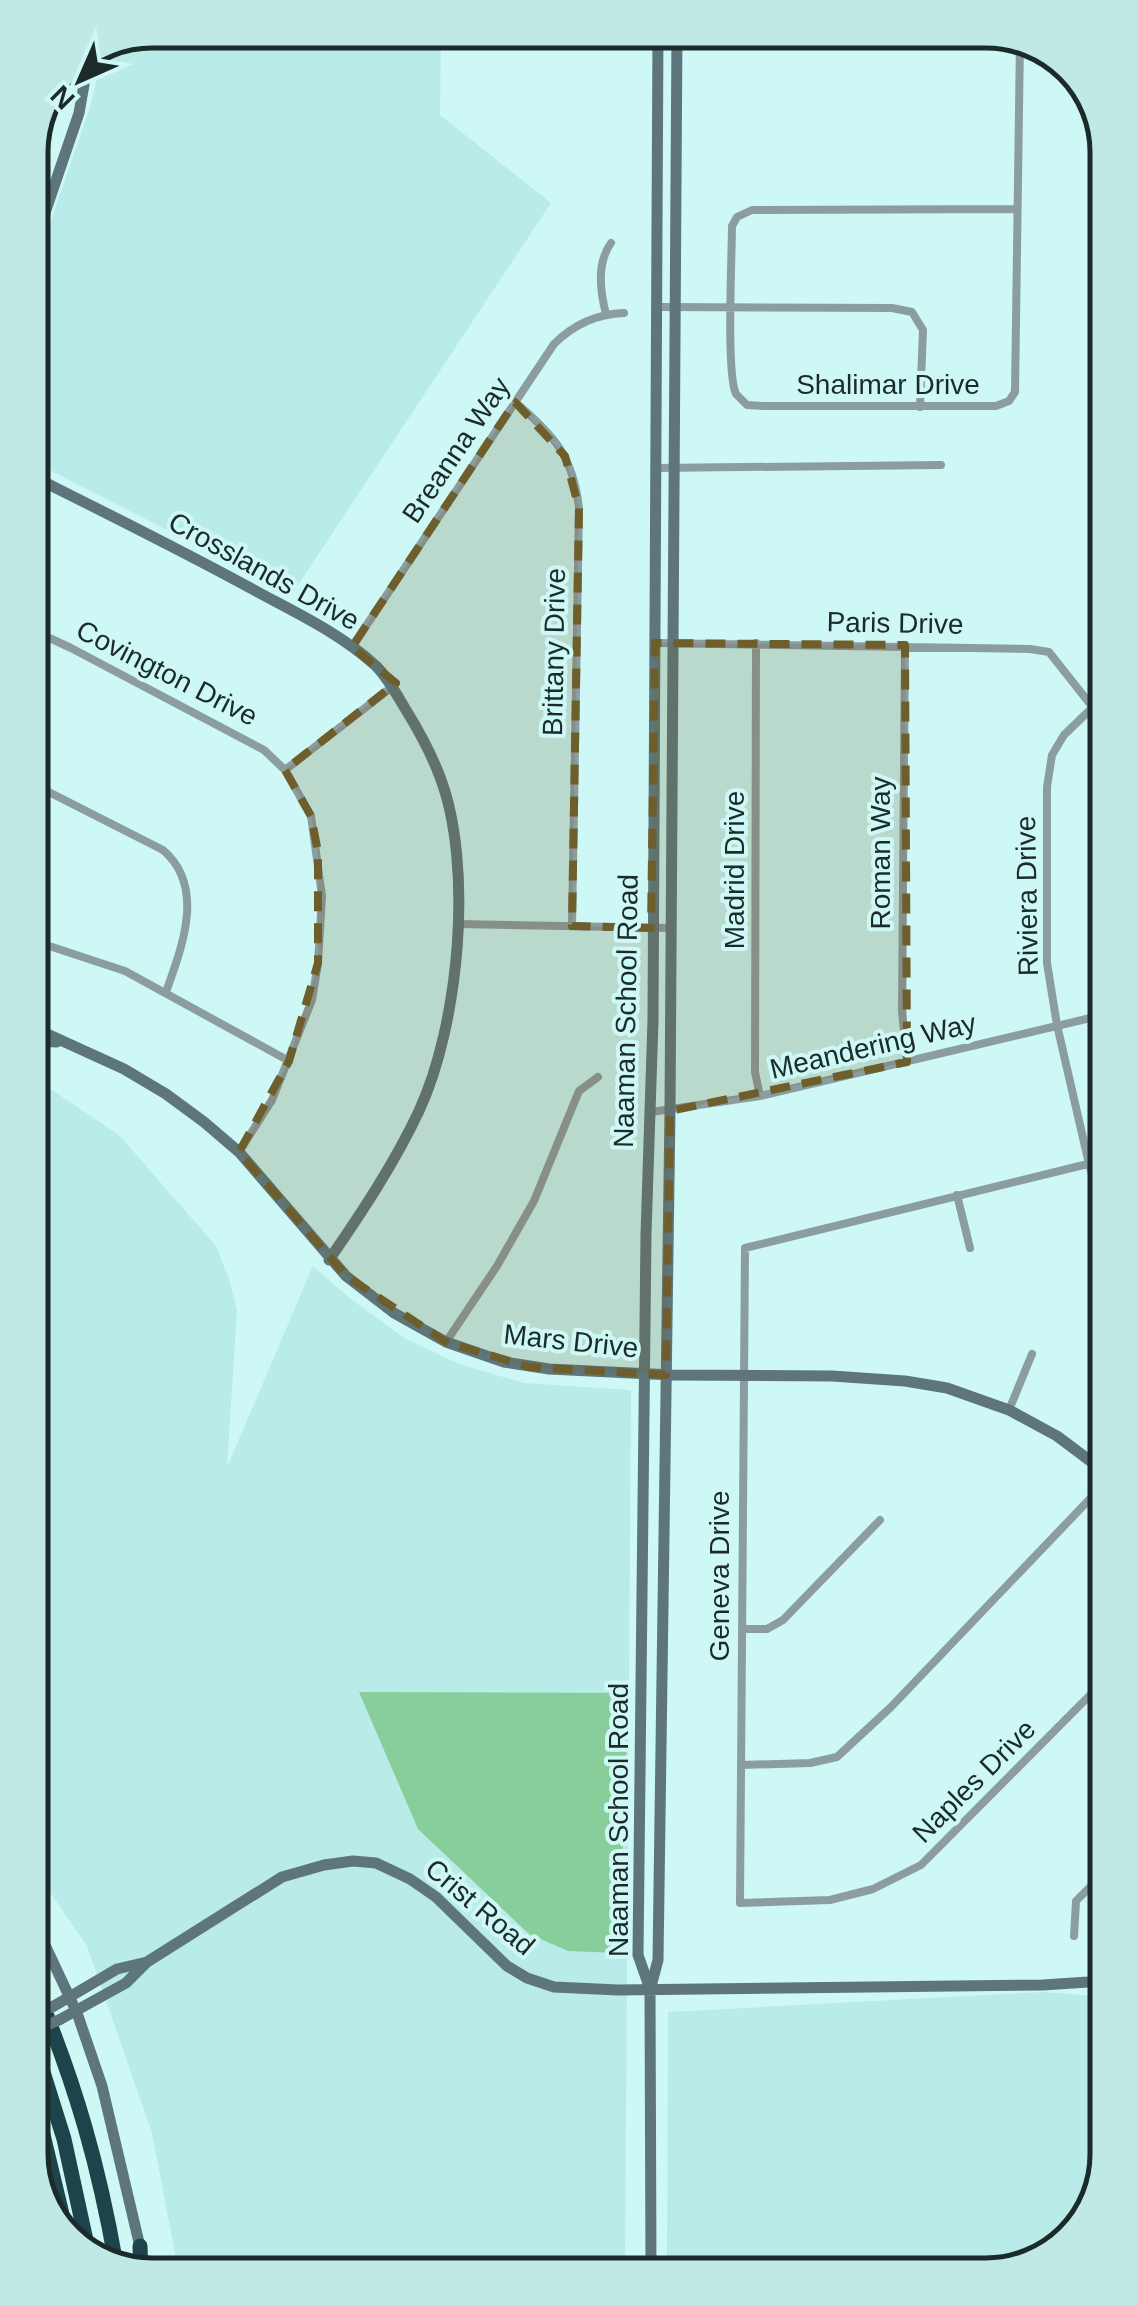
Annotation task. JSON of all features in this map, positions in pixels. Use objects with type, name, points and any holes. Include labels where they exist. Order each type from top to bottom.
[{"type":"highway","points":[[47,2018],[86,2120],[114,2250]]},
{"type":"highway","points":[[47,2085],[64,2139],[84,2233]]},
{"type":"highway","points":[[47,2152],[58,2200]]},
{"type":"highway","points":[[140,2246],[141,2256]]},
{"type":"main road","name":"Naaman School Road","points":[[650,1990],[638,1955],[651,1112],[658,48]]},
{"type":"main road","name":"Naaman School Road","points":[[652,2258],[650,1990],[658,1960],[670,1112],[677,48]]},
{"type":"main road","points":[[48,204],[79,113],[86,71]]},
{"type":"main road","name":"Crosslands Drive","points":[[48,484],[339,636],[378,669],[392,687],[421,734],[442,780],[452,826],[460,902],[455,974],[444,1040],[420,1109],[374,1194],[330,1260]]},
{"type":"main road","name":"Mars Drive","points":[[48,1036],[124,1069],[166,1094],[238,1152],[330,1260],[394,1313],[474,1354],[528,1367],[644,1374],[832,1376],[947,1388],[1009,1410],[1057,1436],[1090,1461]]},
{"type":"main road","name":"Mars Drive","points":[[48,1042],[61,1043]]},
{"type":"main road","name":"Crist Road","points":[[47,2025],[77,2013],[126,1984],[147,1962],[282,1876],[353,1861],[376,1863],[410,1879],[436,1897],[507,1966],[527,1978],[568,1989],[1090,1981]]},
{"type":"main road","points":[[47,1949],[77,2013],[114,2126],[140,2246]]},
{"type":"main road","name":"Crist Road","points":[[47,2009],[118,1969],[147,1962]]},
{"type":"street","name":"Shalimar Drive","points":[[732,306],[733,376],[736,394],[748,406],[996,406],[1010,401],[1015,392],[1020,53]]},
{"type":"street","points":[[732,306],[732,226],[737,217],[752,210],[1015,210]]},
{"type":"street","points":[[606,314],[602,261],[611,243]]},
{"type":"street","points":[[659,307],[892,308],[912,312],[923,330],[920,407]]},
{"type":"street","name":"Breanna Way","points":[[352,647],[514,402],[563,335],[582,322],[624,313]]},
{"type":"street","name":"Brittany Drive","points":[[514,402],[544,427],[565,456],[576,482],[579,508],[572,926]]},
{"type":"street","points":[[655,468],[941,465]]},
{"type":"street","name":"Covington Drive","points":[[48,637],[244,737],[285,770],[311,816],[322,896],[312,1000],[272,1100],[238,1152]]},
{"type":"street","name":"Paris Drive","points":[[655,644],[1030,648],[1049,652],[1090,705]]},
{"type":"street","name":"Madrid Drive","points":[[756,644],[755,1072],[760,1096]]},
{"type":"street","name":"Roman Way","points":[[905,645],[902,1012],[907,1062]]},
{"type":"street","points":[[285,770],[392,687]]},
{"type":"street","name":"Riviera Drive","points":[[1090,710],[1064,735],[1052,756],[1047,787],[1046,963],[1090,1167]]},
{"type":"street","points":[[48,791],[105,818],[176,861],[186,887],[187,921],[166,992]]},
{"type":"street","points":[[458,924],[670,928]]},
{"type":"street","points":[[48,945],[125,971],[289,1061]]},
{"type":"street","name":"Meandering Way","points":[[651,1112],[760,1096],[1090,1018]]},
{"type":"street","points":[[446,1342],[497,1266],[534,1201],[578,1091],[598,1076]]},
{"type":"street","points":[[970,1248],[957,1194],[1089,1164]]},
{"type":"street","name":"Geneva Drive","points":[[740,1904],[745,1248],[957,1194]]},
{"type":"street","points":[[1009,1410],[1032,1354]]},
{"type":"street","points":[[741,1765],[810,1763],[837,1757],[891,1707],[1090,1500]]},
{"type":"street","points":[[742,1629],[767,1629],[784,1620],[880,1520]]},
{"type":"street","name":"Naples Drive","points":[[740,1904],[830,1900],[872,1890],[921,1865],[1090,1695]]},
{"type":"street","points":[[1074,1936],[1076,1902],[1090,1888]]},
{"type":"highlighted area","points":[[515,402],[565,456],[579,508],[572,926],[651,928],[655,643],[905,645],[907,1062],[670,1111],[666,1375],[529,1367],[446,1342],[346,1276],[239,1152],[289,1061],[318,963],[318,852],[311,816],[285,770],[396,683],[352,647]]},
{"type":"shaded area","points":[[441,48],[440,115],[551,203],[292,594],[48,469],[48,230],[90,107],[101,61],[131,50]]},
{"type":"shaded area","points":[[48,1087],[119,1135],[216,1246],[237,1311],[227,1467],[313,1266],[406,1339],[459,1364],[524,1383],[631,1390],[625,2258],[176,2257],[152,2133],[87,1946],[47,1888]]},
{"type":"shaded area","points":[[1043,1992],[1090,1996],[1090,2167],[1080,2199],[1055,2232],[1026,2250],[986,2258],[667,2258],[668,2012]]},
{"type":"green space","points":[[359,1692],[629,1693],[618,1953],[568,1951],[529,1934],[418,1829]]}]
